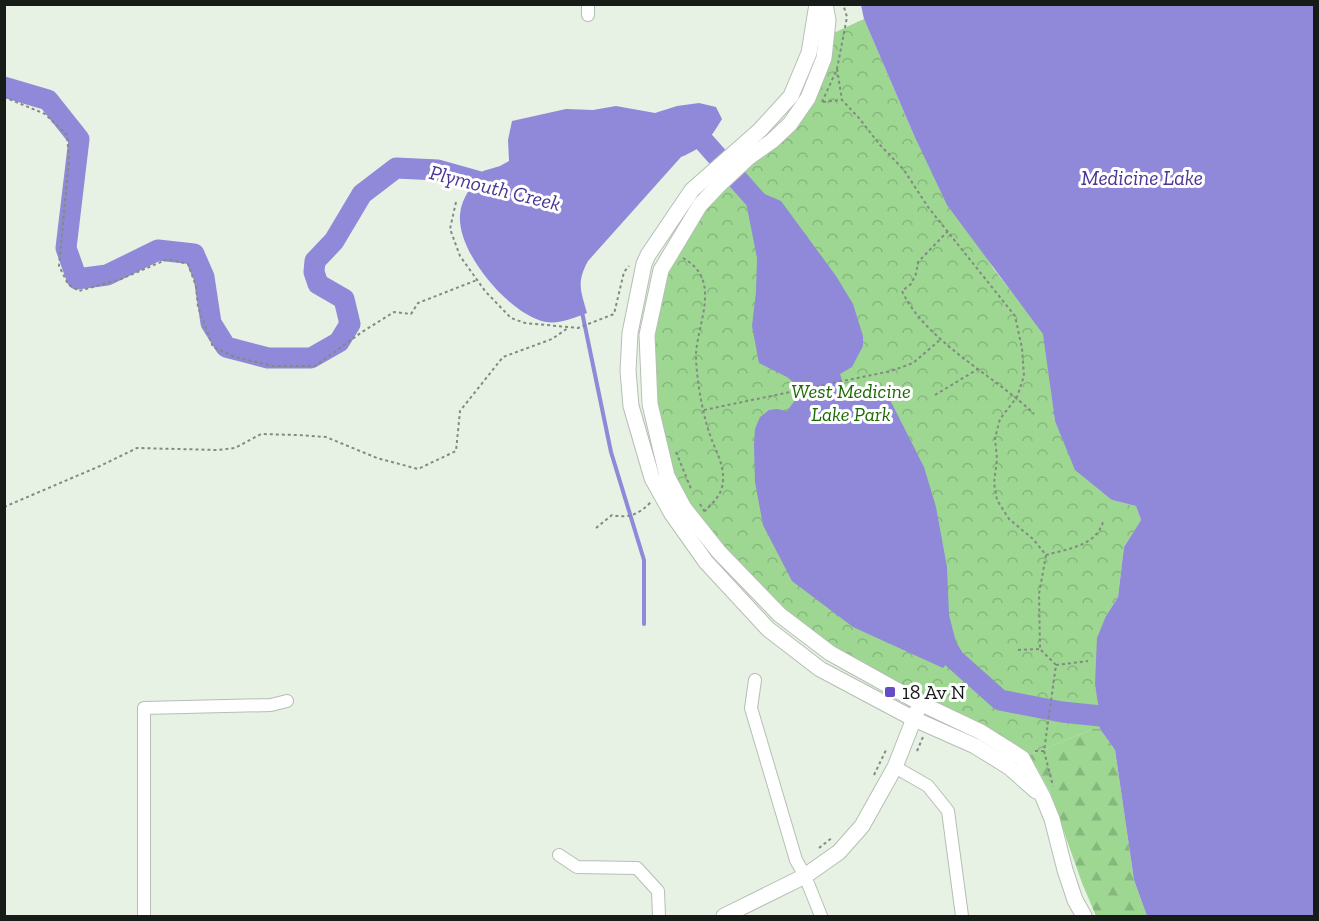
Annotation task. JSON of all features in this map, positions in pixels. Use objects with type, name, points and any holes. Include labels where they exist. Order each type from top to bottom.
[{"type":"street","points":[[817,4],[809,53],[791,96],[760,130],[743,153],[713,180],[692,190],[648,255],[644,264],[630,333],[628,371],[631,406],[652,478],[672,514],[706,562],[768,629],[820,669],[914,719],[984,751],[1009,767],[1043,797]]},
{"type":"street","points":[[743,153],[772,141],[790,124],[808,98],[824,58],[828,20],[825,4]]},
{"type":"street","points":[[713,180],[664,264],[647,335],[650,404],[667,476],[684,508],[719,552],[780,615],[830,653],[920,703],[981,732],[1022,758],[1052,819],[1068,880],[1084,916]]},
{"type":"street","points":[[754,680],[751,708],[796,860],[821,916]]},
{"type":"street","points":[[144,916],[144,708],[271,705],[286,701]]},
{"type":"street","points":[[724,916],[805,876],[839,852],[862,826],[894,767],[920,703]]},
{"type":"street","points":[[894,767],[928,786],[948,811],[962,916]]},
{"type":"street","points":[[559,855],[577,867],[636,868],[658,891],[659,916]]},
{"type":"path","points":[[818,109],[837,69],[847,17],[843,4]]},
{"type":"path","points":[[837,69],[842,100],[904,170],[928,207],[1015,316],[1022,348],[1024,376],[1017,397],[1000,419],[995,438],[997,459],[994,483],[997,500],[1009,519],[1033,539],[1046,555],[1039,594],[1040,649],[1056,665]]},
{"type":"path","points":[[4,97],[45,114],[68,135],[69,159],[59,266],[68,284],[79,291],[121,279],[168,259],[188,264],[196,286],[198,308],[213,347],[235,357],[273,366],[315,366],[394,312],[411,314],[418,303],[477,280]]},
{"type":"path","points":[[822,102],[842,100]]},
{"type":"path","points":[[456,202],[450,229],[460,256],[477,280],[511,318],[525,323],[578,328],[614,314],[624,272],[630,265],[644,264]]},
{"type":"path","points":[[948,231],[918,262],[911,284],[902,291],[917,317],[978,369],[1017,397],[1034,414]]},
{"type":"path","points":[[680,256],[695,267],[704,283],[705,304],[696,356],[703,410],[714,448],[723,468],[723,483],[714,502],[705,511],[700,504]]},
{"type":"path","points":[[4,507],[137,448],[218,450],[235,448],[261,434],[326,437],[377,458],[418,468],[456,451],[460,411],[503,357],[552,339],[568,328]]},
{"type":"path","points":[[703,410],[846,382],[913,363],[941,339]]},
{"type":"path","points":[[935,395],[978,369]]},
{"type":"path","points":[[675,450],[692,491]]},
{"type":"path","points":[[596,528],[612,514],[626,517],[641,513],[661,494]]},
{"type":"path","points":[[1046,555],[1091,540],[1098,534],[1103,522]]},
{"type":"path","points":[[1017,650],[1040,649]]},
{"type":"path","points":[[1056,665],[1088,660]]},
{"type":"path","points":[[1028,752],[1044,751],[1056,665]]},
{"type":"path","points":[[916,753],[923,733]]},
{"type":"path","points":[[870,784],[890,741]]},
{"type":"path","points":[[819,849],[838,831]]},
{"type":"green space","name":"West Medicine Lake Park","points":[[864,19],[913,133],[993,268],[1044,334],[1055,421],[1112,500],[1136,506],[1141,520],[1124,547],[1118,597],[1106,616],[1095,685],[1101,716],[1100,729],[1093,729],[1022,758],[780,615],[684,508],[667,476],[647,335],[661,270],[700,205],[790,124],[827,36]]},
{"type":"green space","points":[[1093,729],[1100,729],[1115,750],[1134,880],[1147,916],[1096,916],[1050,792],[1037,768],[1022,758]]},
{"type":"water","name":"Medicine Lake","points":[[861,5],[1314,5],[1314,916],[1147,916],[1134,880],[1115,750],[1100,729],[1095,685],[1097,638],[1106,616],[1118,597],[1124,547],[1141,520],[1136,506],[1112,500],[1075,470],[1055,421],[1043,334],[947,205],[913,133],[864,19]]},
{"type":"water","points":[[699,103],[716,107],[722,119],[706,142],[681,157],[588,261],[581,281],[587,313],[572,319],[546,322],[517,308],[488,280],[467,247],[461,230],[460,215],[468,192],[483,171],[509,161],[508,140],[512,121],[566,109],[593,110],[616,106],[655,113],[677,106]]},
{"type":"water","points":[[757,191],[781,201],[836,276],[853,304],[863,336],[863,346],[852,367],[840,374],[844,387],[861,392],[882,393],[890,400],[924,467],[936,507],[947,567],[949,615],[958,650],[943,668],[853,627],[792,581],[763,525],[755,482],[755,429],[760,417],[769,410],[787,411],[796,399],[793,382],[759,363],[752,326],[757,258],[746,202]]},
{"type":"waterway","name":"Plymouth Creek","points":[[4,87],[48,100],[79,139],[66,248],[77,279],[107,275],[158,250],[194,254],[204,277],[211,323],[226,347],[268,358],[311,358],[339,342],[350,324],[344,299],[318,284],[314,272],[315,261],[334,241],[362,194],[396,168],[438,170],[502,188]]},
{"type":"waterway","name":"Plymouth Creek","points":[[684,129],[691,127],[771,217]]},
{"type":"waterway","points":[[582,312],[611,452],[644,560],[644,624]]},
{"type":"waterway","name":"Plymouth Creek","points":[[937,634],[954,659],[1000,700],[1062,712],[1101,716],[1126,726]]},
{"type":"place","name":"18 Av N","points":[[890,692]]}]
